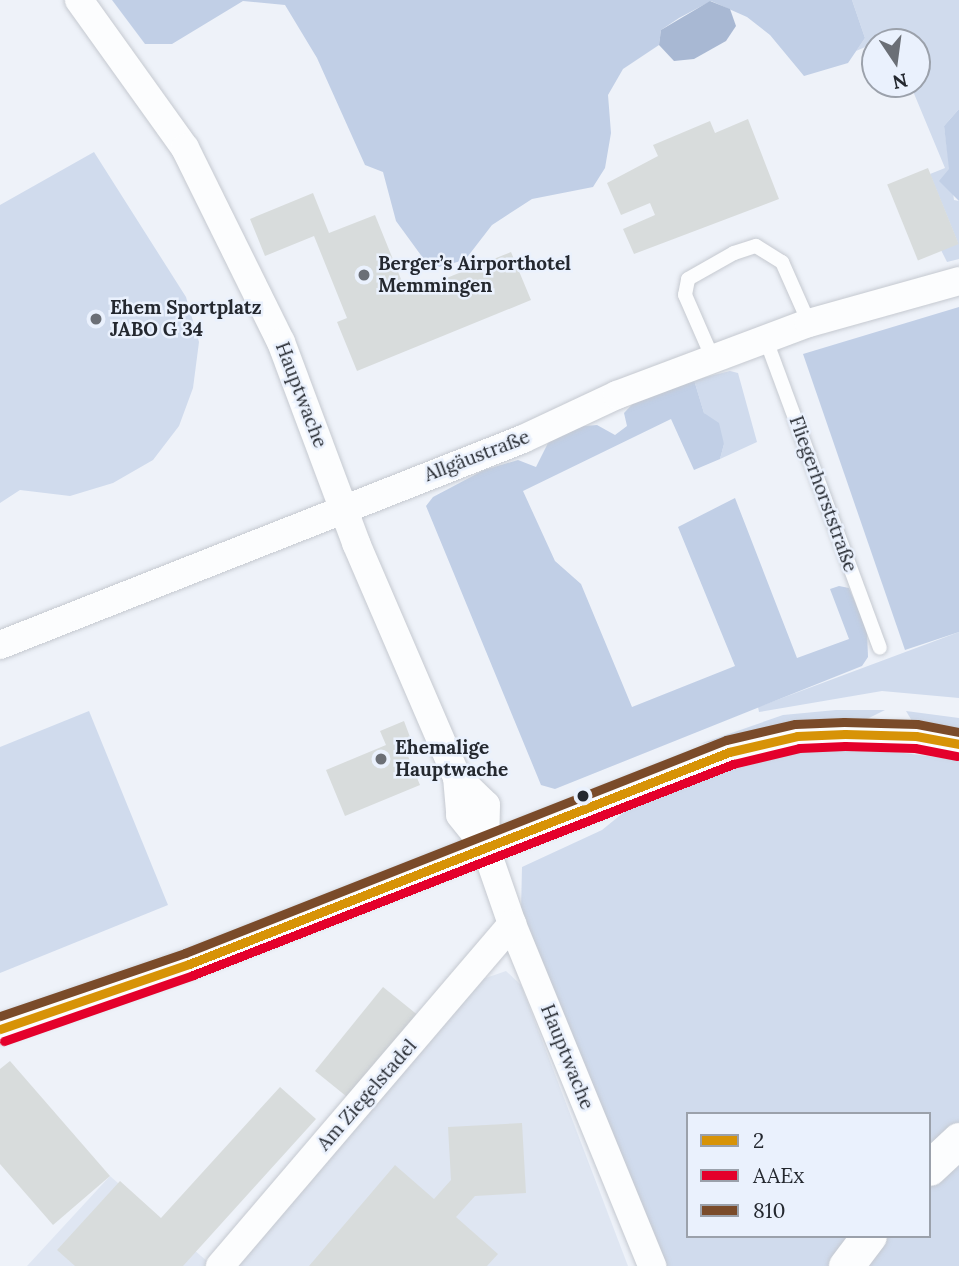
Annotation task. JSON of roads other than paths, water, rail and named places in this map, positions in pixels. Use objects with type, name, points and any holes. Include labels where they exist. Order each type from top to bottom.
[{"type":"street","name":"Hauptwache","points":[[79,0],[177,138],[221,215],[281,342],[344,508],[457,777],[460,815],[485,846],[512,924],[652,1266]]},
{"type":"street","name":"Allgäustraße","points":[[0,645],[713,359],[809,323],[959,281]]},
{"type":"street","points":[[0,1029],[189,964],[673,772],[797,736],[916,736],[959,744]]},
{"type":"street","name":"Am Ziegelstadel","points":[[220,1266],[512,924]]},
{"type":"street","points":[[931,1166],[959,1140]]},
{"type":"street","points":[[846,1266],[867,1238]]},
{"type":"lane","points":[[713,359],[685,295],[688,279],[734,253],[755,246],[782,262],[809,323]]},
{"type":"lane","name":"Fliegerhorststraße","points":[[766,340],[880,648]]},
{"type":"place","name":"Berger’s Airporthotel Memmingen","points":[[364,275]]},
{"type":"place","name":"Ehem Sportplatz JABO G 34","points":[[96,319]]},
{"type":"place","name":"Ehemalige Hauptwache","points":[[381,759]]}]
